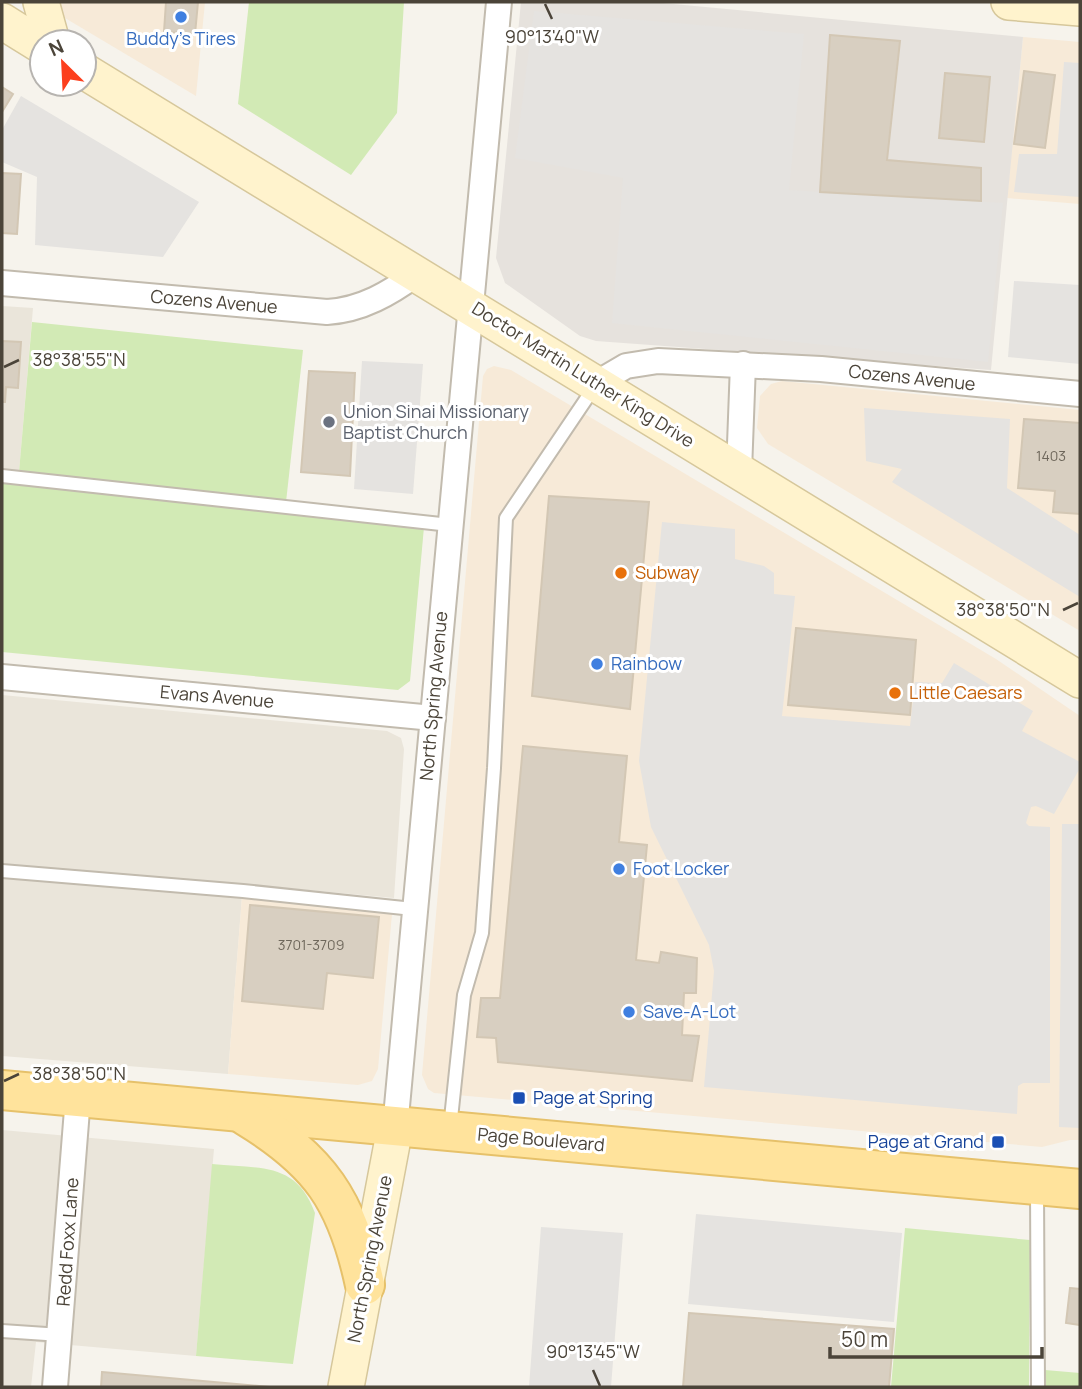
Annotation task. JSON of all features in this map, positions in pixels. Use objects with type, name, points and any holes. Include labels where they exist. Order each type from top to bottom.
[{"type":"main road","points":[[41,2],[48,28]]},
{"type":"main road","points":[[1009,2],[1080,8]]},
{"type":"main road","points":[[2,21],[28,37]]},
{"type":"main road","name":"Doctor Martin Luther King Drive","points":[[98,79],[1080,680]]},
{"type":"main road","name":"Page Boulevard","points":[[2,1090],[1080,1189]]},
{"type":"main road","points":[[242,1113],[286,1140],[313,1166],[350,1232],[365,1285]]},
{"type":"main road","name":"North Spring Avenue","points":[[346,1387],[395,1128]]},
{"type":"street","name":"North Spring Avenue","points":[[395,1128],[413,909],[499,2]]},
{"type":"street","name":"Cozens Avenue","points":[[2,283],[327,312],[344,311],[380,298],[418,273]]},
{"type":"street","name":"Cozens Avenue","points":[[597,383],[626,366],[658,361],[743,364],[1080,394]]},
{"type":"street","points":[[739,471],[743,364]]},
{"type":"street","name":"Evans Avenue","points":[[2,677],[433,718]]},
{"type":"street","name":"Redd Foxx Lane","points":[[55,1387],[78,1097]]},
{"type":"lane","points":[[450,1132],[464,995],[482,933],[506,517],[597,383]]},
{"type":"lane","points":[[2,476],[450,525]]},
{"type":"lane","points":[[2,871],[243,891],[413,909]]},
{"type":"lane","points":[[1037,1185],[1038,1387]]},
{"type":"lane","points":[[2,1331],[61,1335]]},
{"type":"shaded area","points":[[57,2],[205,2],[196,96],[98,38],[98,28],[82,28],[59,13]]},
{"type":"shaded area","points":[[521,2],[652,2],[1023,37],[991,370],[596,341],[580,336],[505,283],[496,258]]},
{"type":"shaded area","points":[[534,11],[804,34],[789,190],[1003,203],[988,362],[612,323],[623,178],[515,158]]},
{"type":"shaded area","points":[[1023,37],[1080,42],[1080,204],[1007,198]]},
{"type":"shaded area","points":[[1064,62],[1080,63],[1080,197],[1014,192],[1019,154],[1057,154]]},
{"type":"shaded area","points":[[21,96],[199,202],[163,257],[35,245],[37,177],[2,162],[2,130]]},
{"type":"shaded area","points":[[1014,281],[1080,285],[1080,364],[1008,357]]},
{"type":"shaded area","points":[[2,306],[33,308],[19,472],[2,481]]},
{"type":"shaded area","points":[[362,361],[423,364],[413,494],[354,489]]},
{"type":"shaded area","points":[[494,366],[511,370],[996,659],[1080,716],[1080,1140],[1042,1147],[434,1093],[428,1089],[422,1075],[483,376],[487,369]]},
{"type":"shaded area","points":[[782,381],[1080,410],[1080,631],[768,444],[757,428],[760,396],[771,384]]},
{"type":"shaded area","points":[[864,408],[1010,419],[1007,488],[1080,535],[1080,597],[892,482],[902,469],[866,461]]},
{"type":"shaded area","points":[[662,522],[735,529],[735,559],[764,566],[774,573],[774,594],[795,596],[782,716],[910,726],[915,682],[942,683],[954,663],[1033,711],[1022,731],[1080,762],[1080,768],[1054,814],[1036,806],[1031,807],[1026,823],[1029,826],[1050,827],[1050,1083],[1023,1083],[1018,1086],[1017,1114],[704,1087],[714,971],[709,945],[651,827],[639,761]]},
{"type":"shaded area","points":[[2,695],[387,731],[401,738],[404,749],[394,898],[243,884],[228,1074],[2,1056]]},
{"type":"shaded area","points":[[1062,824],[1080,824],[1080,1128],[1059,1127]]},
{"type":"shaded area","points":[[242,896],[392,914],[378,1069],[372,1081],[358,1085],[228,1074]]},
{"type":"shaded area","points":[[2,1130],[214,1149],[196,1356],[36,1342],[31,1387],[2,1387]]},
{"type":"shaded area","points":[[696,1214],[902,1233],[894,1322],[688,1304]]},
{"type":"shaded area","points":[[541,1227],[623,1233],[611,1387],[529,1387]]},
{"type":"green space","points":[[249,2],[404,2],[397,113],[351,175],[238,104]]},
{"type":"green space","points":[[32,322],[303,350],[286,502],[19,472]]},
{"type":"green space","points":[[2,481],[424,527],[410,681],[398,690],[2,652]]},
{"type":"green space","points":[[212,1164],[261,1168],[287,1176],[298,1184],[315,1213],[293,1364],[196,1356]]},
{"type":"green space","points":[[905,1228],[1030,1240],[1029,1387],[891,1387]]},
{"type":"green space","points":[[1045,1370],[1080,1373],[1080,1387],[1045,1387]]},
{"type":"building","name":"Buddy's Tires","points":[[166,2],[198,2],[195,34],[164,32]]},
{"type":"building","points":[[830,35],[900,41],[887,160],[981,168],[981,201],[820,192]]},
{"type":"building","points":[[1024,71],[1055,75],[1045,148],[1014,144]]},
{"type":"building","points":[[945,73],[990,77],[984,142],[939,138]]},
{"type":"building","points":[[2,87],[13,94],[2,112]]},
{"type":"building","points":[[2,173],[21,174],[17,234],[2,233]]},
{"type":"building","points":[[2,341],[21,342],[18,388],[6,387],[5,402],[2,402]]},
{"type":"building","name":"Union Sinai Missionary Baptist Church","points":[[309,371],[355,373],[350,476],[301,472]]},
{"type":"building","points":[[1024,419],[1080,423],[1080,514],[1053,512],[1055,491],[1018,488]]},
{"type":"building","points":[[549,496],[649,502],[630,709],[532,696]]},
{"type":"building","points":[[796,628],[916,640],[910,715],[788,705]]},
{"type":"building","points":[[523,746],[627,756],[619,842],[647,845],[636,960],[659,963],[661,952],[697,958],[696,993],[684,993],[682,1035],[699,1036],[692,1081],[498,1062],[496,1038],[477,1037],[481,998],[500,998]]},
{"type":"building","points":[[250,905],[379,917],[373,978],[327,973],[323,1009],[242,1001]]},
{"type":"building","points":[[1070,1288],[1080,1289],[1080,1325],[1066,1323]]},
{"type":"building","points":[[689,1313],[894,1329],[889,1387],[683,1387]]},
{"type":"building","points":[[102,1372],[270,1387],[101,1387]]},
{"type":"place","name":"Buddy's Tires","points":[[181,17]]},
{"type":"place","name":"Union Sinai Missionary Baptist Church","points":[[329,422]]},
{"type":"place","name":"Subway","points":[[621,573]]},
{"type":"place","name":"Rainbow","points":[[597,664]]},
{"type":"place","name":"Little Caesars","points":[[895,693]]},
{"type":"place","name":"Foot Locker","points":[[619,869]]},
{"type":"place","name":"Save-A-Lot","points":[[629,1012]]},
{"type":"place","name":"Page at Spring","points":[[519,1098]]},
{"type":"place","name":"Page at Grand","points":[[998,1142]]}]
